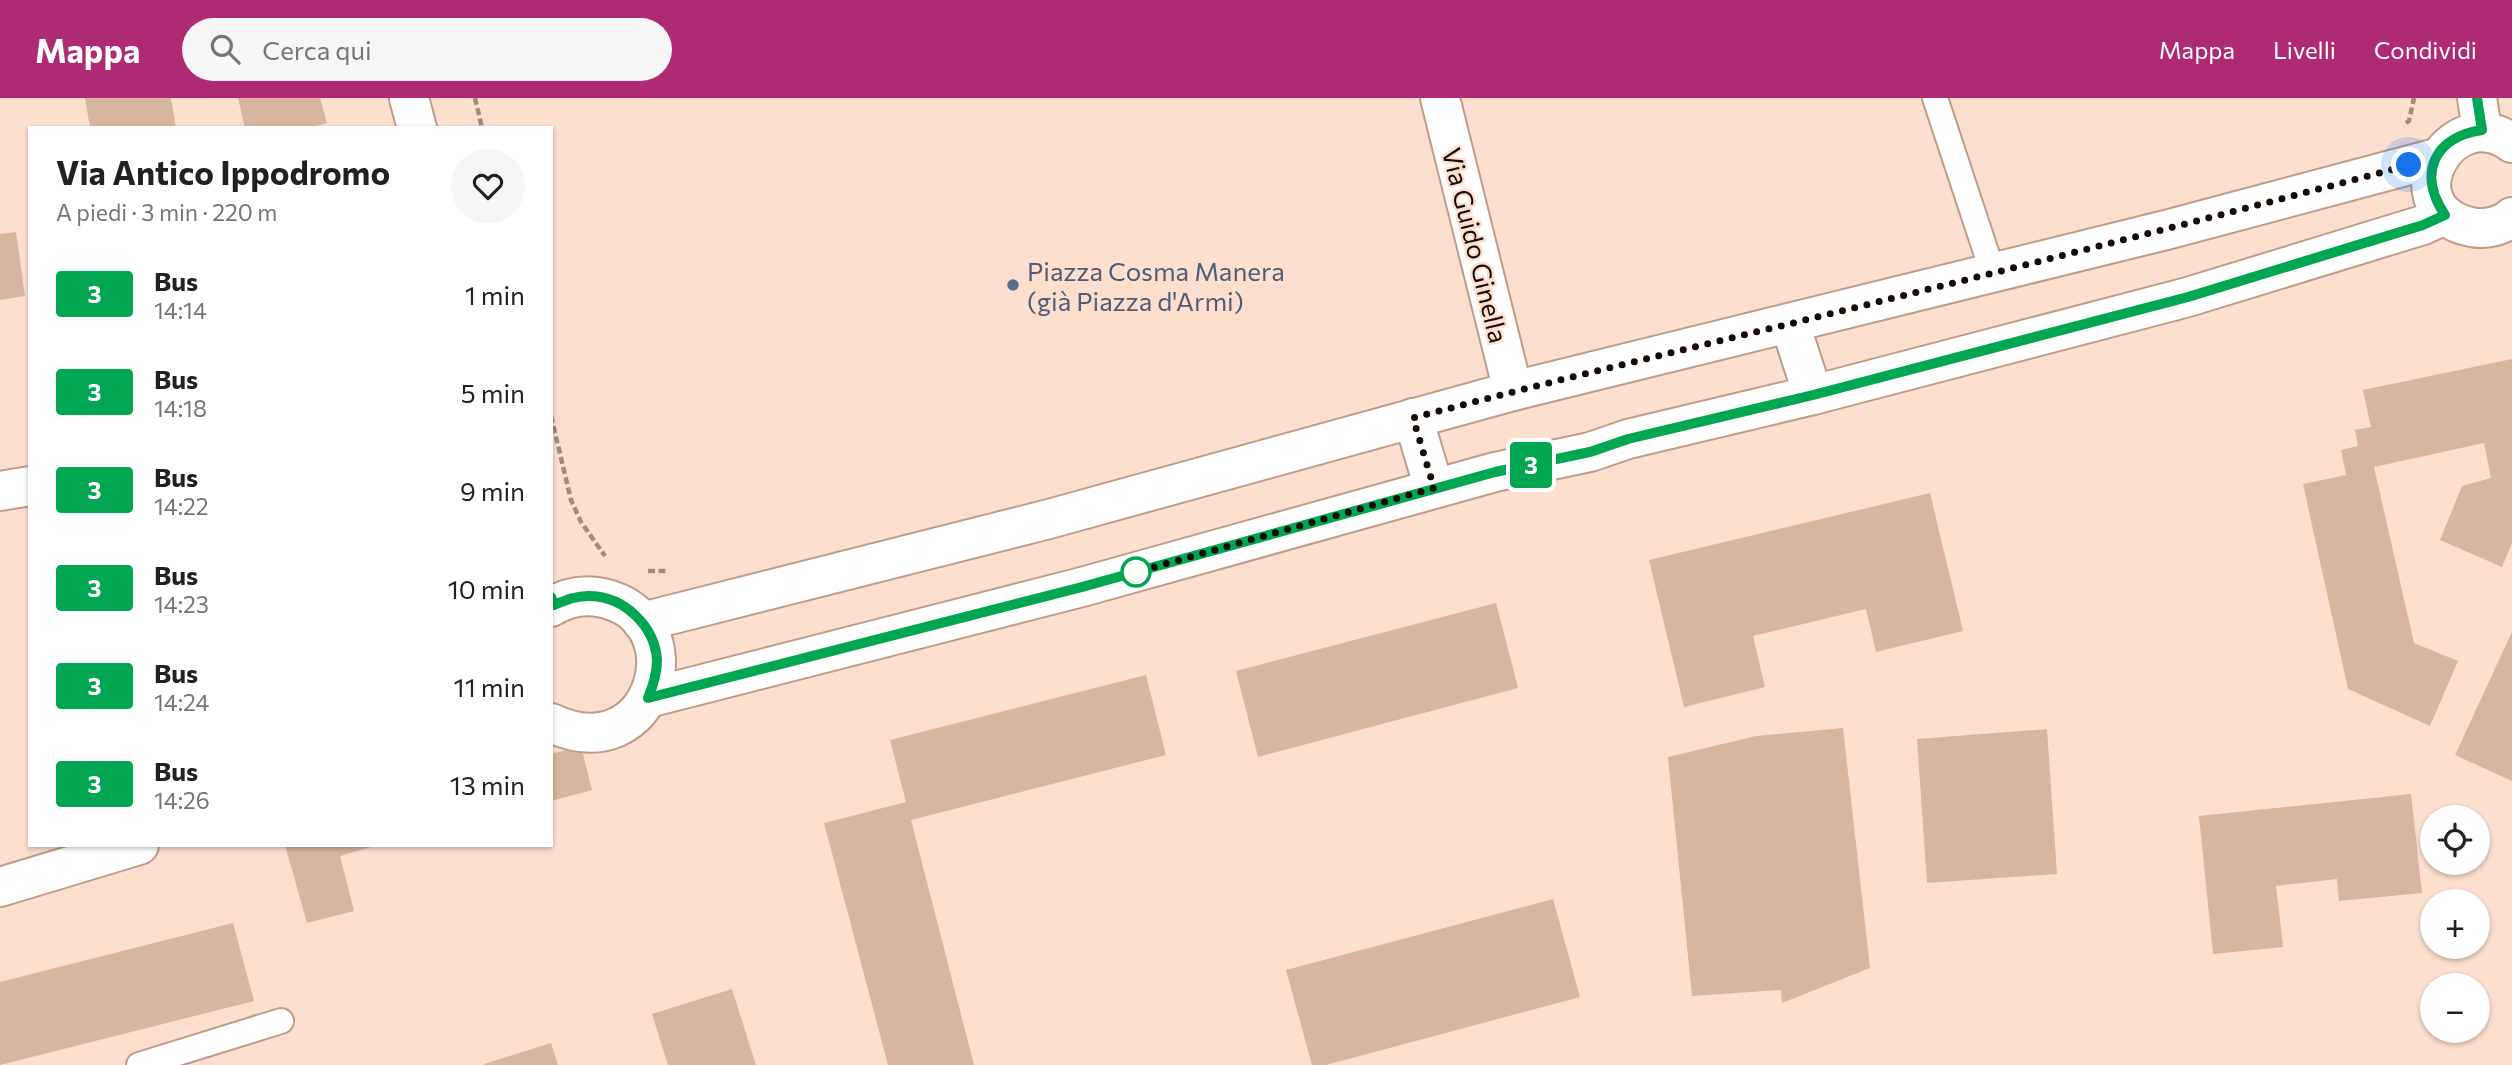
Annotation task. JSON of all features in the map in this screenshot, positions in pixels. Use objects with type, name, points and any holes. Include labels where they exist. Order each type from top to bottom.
[{"type":"street","points":[[409,98],[416,126]]},
{"type":"street","name":"Via Guido Ginella","points":[[1440,98],[1513,391]]},
{"type":"street","points":[[2490,124],[2455,137],[2444,146],[2436,158],[2432,188],[2436,202],[2445,215],[2459,224],[2476,229],[2493,227],[2512,217]]},
{"type":"street","points":[[642,622],[1049,519],[1513,391],[2166,230],[2436,158]]},
{"type":"street","points":[[648,698],[1082,587],[1495,472],[1590,452],[1628,439],[1813,395],[2188,297],[2423,225],[2445,215]]},
{"type":"street","points":[[1790,324],[1813,395]]},
{"type":"street","points":[[1413,418],[1434,488]]},
{"type":"street","points":[[0,491],[28,486]]},
{"type":"street","points":[[553,603],[592,596],[620,604],[642,622],[652,640],[657,659],[655,680],[648,698],[634,716],[615,728],[593,734],[570,732],[553,724]]},
{"type":"street","points":[[0,887],[132,847]]},
{"type":"lane","points":[[1935,98],[1993,273]]},
{"type":"lane","points":[[139,1065],[281,1021]]},
{"type":"path","points":[[475,98],[482,126]]},
{"type":"building","points":[[85,98],[171,98],[176,126],[90,126]]},
{"type":"building","points":[[238,98],[320,98],[327,123],[316,126],[245,126]]},
{"type":"building","points":[[16,232],[25,296],[0,300],[0,234]]},
{"type":"building","points":[[2512,359],[2512,543],[2502,567],[2440,540],[2462,486],[2491,478],[2484,443],[2374,467],[2414,643],[2458,661],[2430,726],[2348,689],[2303,484],[2346,475],[2341,450],[2358,446],[2355,430],[2371,427],[2363,390]]},
{"type":"building","points":[[1930,493],[1963,631],[1876,652],[1866,609],[1753,636],[1765,687],[1684,707],[1649,560]]},
{"type":"building","points":[[1496,603],[1518,688],[1258,757],[1236,671]]},
{"type":"building","points":[[2512,632],[2512,781],[2455,755]]},
{"type":"building","points":[[1146,675],[1166,755],[911,820],[974,1065],[888,1065],[824,823],[906,802],[890,740]]},
{"type":"building","points":[[1843,728],[1870,968],[1782,1003],[1781,990],[1692,996],[1668,757],[1756,736]]},
{"type":"building","points":[[2047,729],[2057,874],[1927,883],[1917,739]]},
{"type":"building","points":[[581,746],[592,790],[553,800],[553,753]]},
{"type":"building","points":[[2411,794],[2422,889],[2420,893],[2339,901],[2337,879],[2276,886],[2283,947],[2213,954],[2199,816]]},
{"type":"building","points":[[286,847],[371,847],[340,856],[354,911],[307,923]]},
{"type":"building","points":[[1553,899],[1580,997],[1326,1065],[1312,1065],[1286,970]]},
{"type":"building","points":[[233,923],[254,1001],[0,1065],[0,982]]},
{"type":"building","points":[[732,989],[756,1065],[668,1065],[652,1014]]},
{"type":"building","points":[[551,1043],[558,1065],[484,1065],[484,1064]]},
{"type":"bus line","name":"3","points":[[553,602],[554,605],[572,598],[592,596],[611,600],[628,609],[642,622],[652,640],[657,659],[655,680],[648,698],[1055,594],[1495,472],[1590,452],[1628,439],[1813,395],[2188,297],[2423,225],[2445,215],[2436,202],[2432,188],[2436,158],[2444,146],[2455,137],[2482,130],[2477,98]]},
{"type":"place","name":"Piazza Cosma Manera (già Piazza d'Armi)","points":[[1013,285]]},
{"type":"route","points":[[1136,572],[1133,573],[1434,488],[1413,418],[1605,367],[1790,324],[2166,230],[2409,165]]}]
